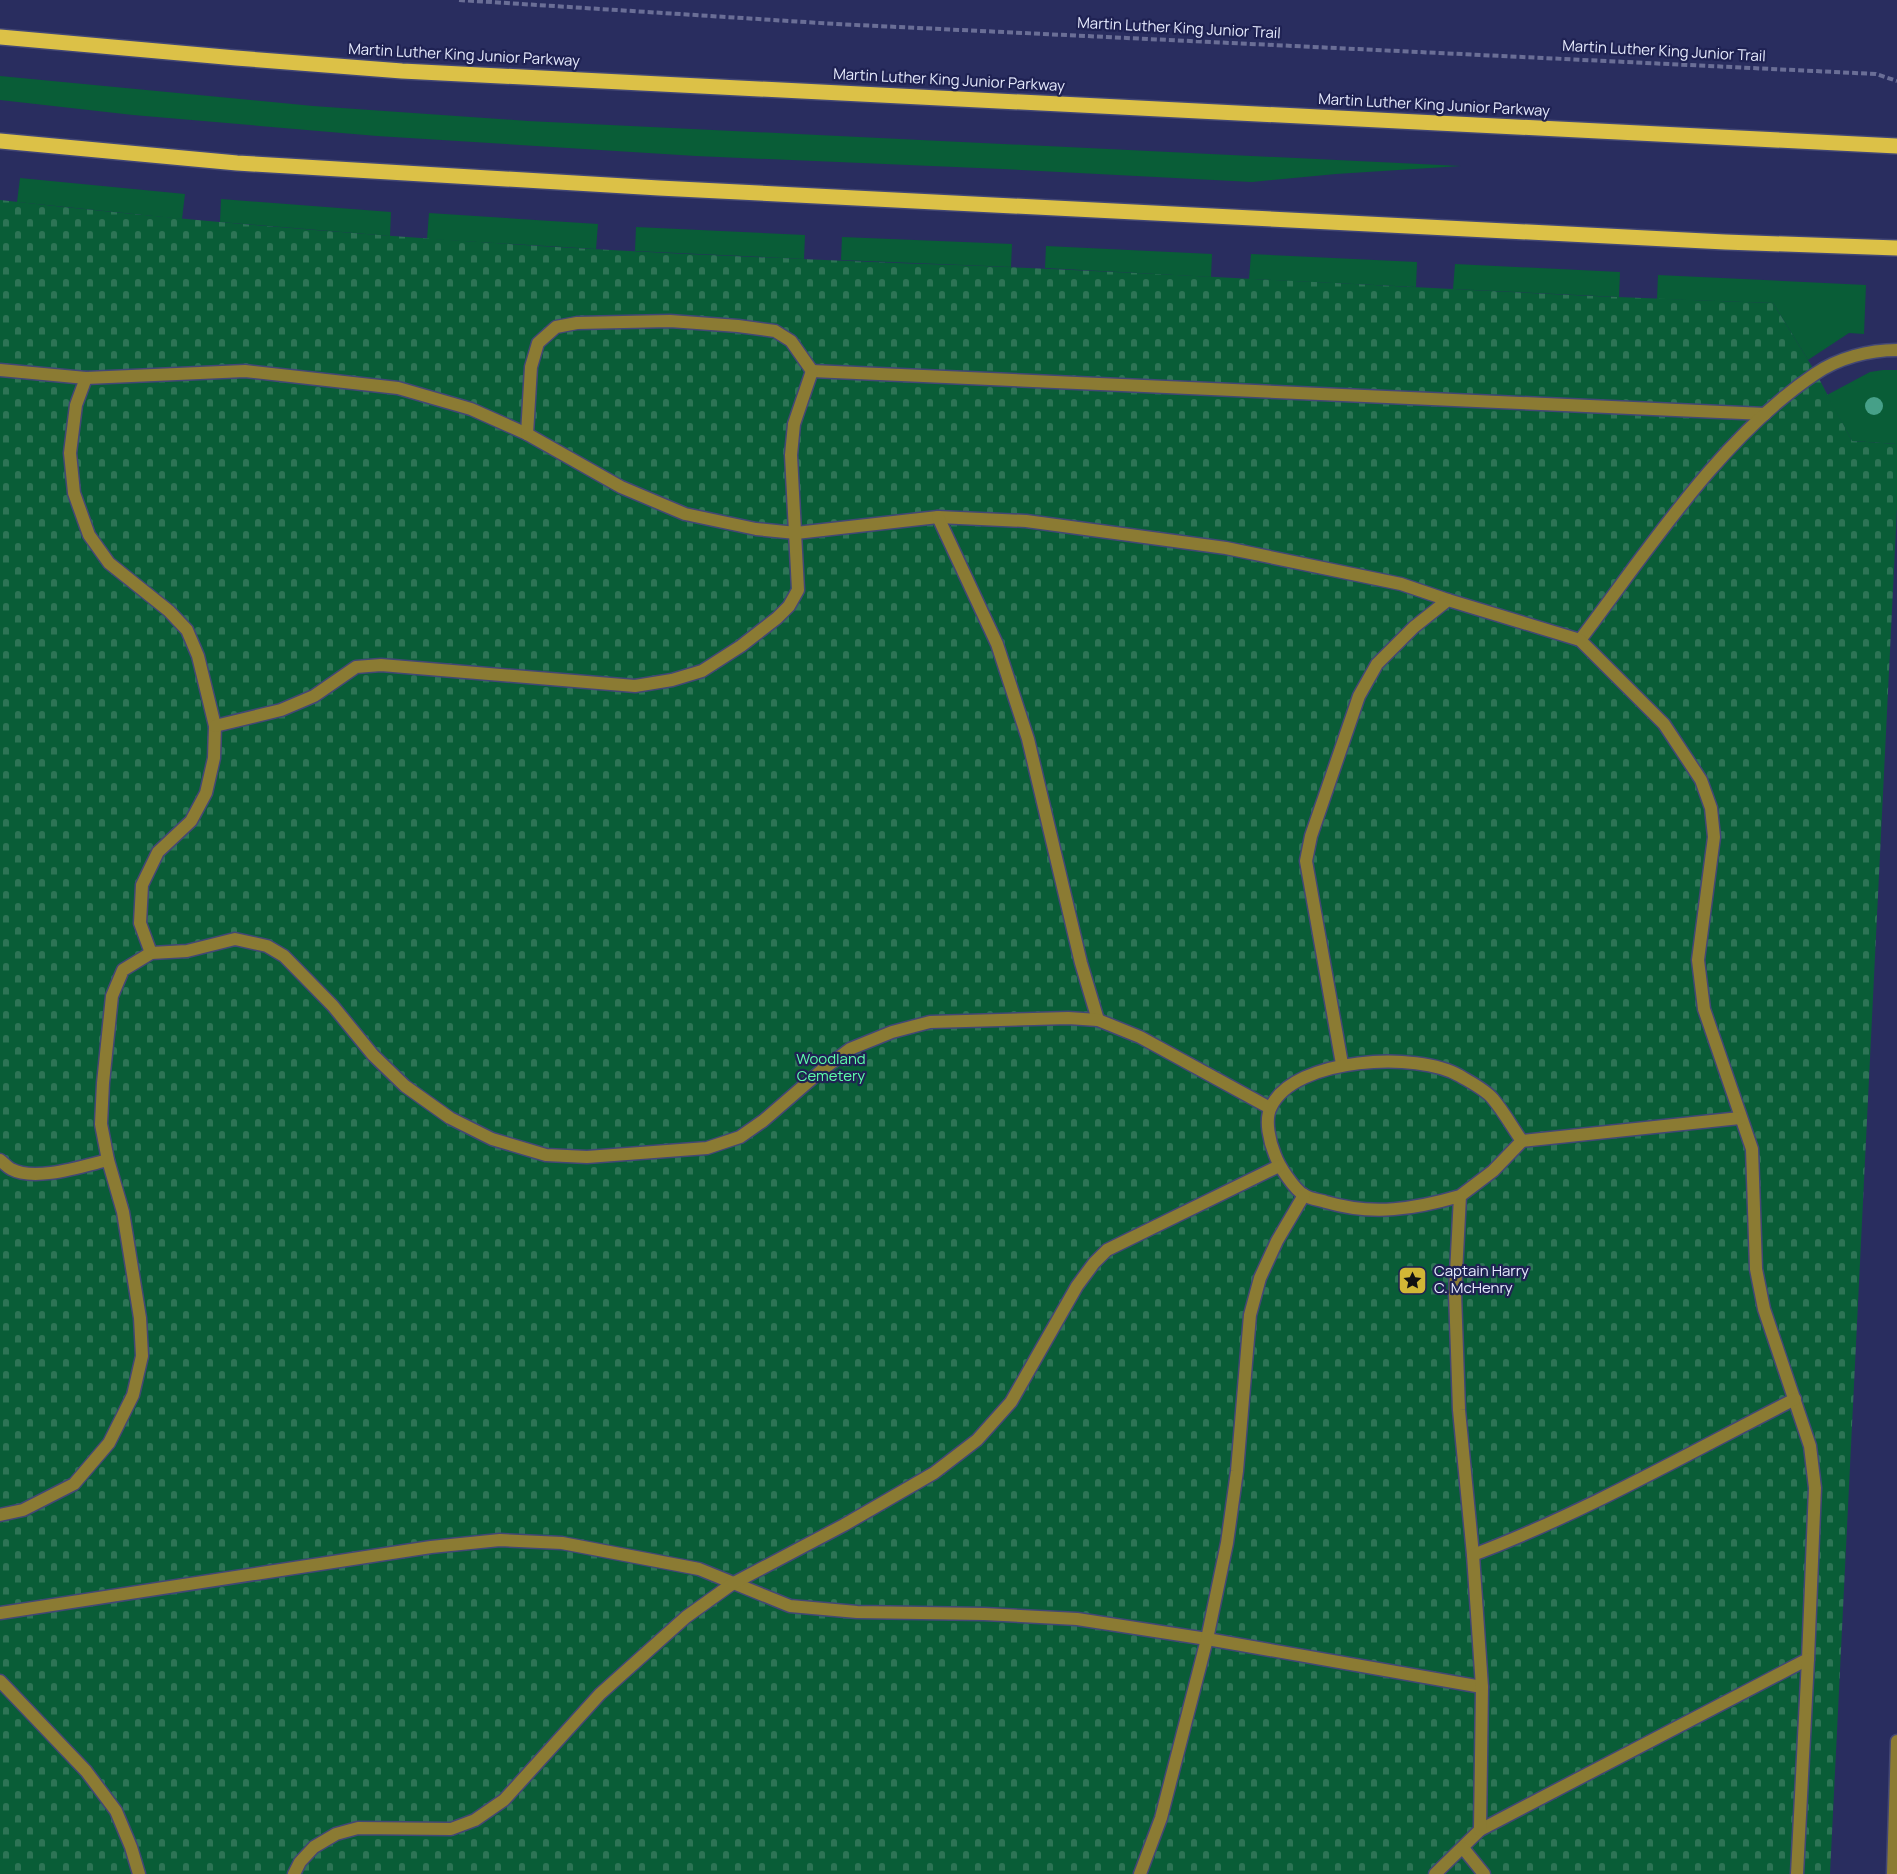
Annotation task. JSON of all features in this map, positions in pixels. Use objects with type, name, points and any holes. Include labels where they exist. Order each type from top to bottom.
[{"type":"main road","name":"Martin Luther King Junior Parkway","points":[[0,37],[402,71],[1897,146]]},
{"type":"main road","points":[[0,141],[237,163],[647,188],[1725,242],[1897,248]]},
{"type":"street","points":[[527,434],[531,367],[538,343],[555,327],[577,323],[670,321],[775,331],[791,341],[812,371]]},
{"type":"street","points":[[1580,640],[1708,471],[1765,414],[1816,373],[1862,354],[1897,350]]},
{"type":"street","points":[[0,370],[86,378],[245,371],[398,388],[471,409],[527,434],[621,487],[685,514],[756,529],[796,534],[938,517],[1026,521],[1226,548],[1401,584],[1580,640],[1664,724],[1701,780],[1711,808],[1714,837],[1698,960],[1704,1009],[1752,1149],[1758,1279],[1764,1309],[1810,1446],[1815,1488],[1797,1874]]},
{"type":"street","points":[[812,371],[1765,414]]},
{"type":"street","points":[[215,726],[281,710],[314,696],[357,668],[381,665],[635,686],[672,680],[702,671],[741,646],[789,606],[798,590],[791,455],[794,424],[812,371]]},
{"type":"street","points":[[86,378],[76,405],[70,453],[74,493],[81,514],[89,535],[109,563],[169,610],[187,630],[198,656],[215,726],[214,758],[206,793],[191,821],[158,852],[142,885],[140,923],[152,952]]},
{"type":"street","points":[[938,517],[997,644],[1028,739],[1081,963],[1098,1020]]},
{"type":"street","points":[[1342,1064],[1306,861],[1311,836],[1359,696],[1377,664],[1414,627],[1448,600]]},
{"type":"street","points":[[0,1515],[23,1510],[74,1484],[109,1443],[133,1395],[142,1356],[140,1318],[123,1212],[108,1160],[101,1124],[112,996],[123,970],[152,952],[187,951],[235,939],[267,946],[284,956],[333,1006],[373,1054],[405,1086],[450,1118],[492,1139],[546,1155],[587,1157],[707,1148],[740,1137],[763,1121],[850,1049],[892,1032],[930,1022],[1068,1018],[1098,1020],[1140,1037],[1270,1108]]},
{"type":"street","points":[[1521,1141],[1492,1098],[1458,1074],[1429,1065],[1391,1061],[1342,1064],[1310,1076],[1285,1089],[1270,1108],[1268,1138],[1279,1166],[1304,1195],[1334,1204],[1377,1211],[1427,1205],[1460,1196],[1493,1171],[1521,1141],[1740,1118]]},
{"type":"street","points":[[0,1160],[13,1170],[30,1173],[52,1172],[108,1160]]},
{"type":"street","points":[[294,1874],[300,1862],[314,1847],[336,1834],[358,1828],[451,1829],[475,1820],[504,1800],[600,1694],[686,1617],[732,1584],[844,1525],[924,1478],[977,1440],[1011,1402],[1077,1286],[1107,1250],[1279,1166]]},
{"type":"street","points":[[1140,1874],[1161,1818],[1206,1639],[1227,1543],[1238,1471],[1250,1315],[1260,1278],[1277,1241],[1304,1195]]},
{"type":"street","points":[[1460,1196],[1455,1293],[1458,1386],[1482,1687],[1480,1830]]},
{"type":"street","points":[[1473,1555],[1513,1539],[1638,1479],[1795,1399]]},
{"type":"street","points":[[0,1613],[431,1547],[500,1540],[562,1543],[699,1569],[790,1606],[857,1612],[984,1614],[1077,1619],[1482,1687]]},
{"type":"street","points":[[1435,1874],[1480,1830],[1808,1659]]},
{"type":"street","points":[[0,1681],[86,1771],[116,1811],[139,1874]]},
{"type":"street","points":[[1893,1874],[1897,1741]]},
{"type":"street","points":[[1463,1848],[1484,1874]]},
{"type":"path","name":"Martin Luther King Junior Trail","points":[[459,0],[836,24],[1864,73],[1886,76],[1897,81]]},
{"type":"green space","points":[[0,76],[313,106],[528,121],[1461,166],[1252,182],[696,156],[377,136],[133,115],[0,100]]},
{"type":"green space","points":[[20,178],[185,194],[182,219],[17,202]]},
{"type":"green space","points":[[221,199],[391,212],[390,236],[220,222]]},
{"type":"green space","name":"Woodland Cemetery","points":[[0,200],[300,229],[601,249],[1773,303],[1816,373],[1852,441],[1897,444],[1897,508],[1830,1874],[0,1874]]},
{"type":"green space","points":[[429,213],[598,224],[596,249],[427,239]]},
{"type":"green space","points":[[636,227],[805,235],[804,259],[635,251]]},
{"type":"green space","points":[[842,237],[1012,244],[1011,267],[841,260]]},
{"type":"green space","points":[[1046,246],[1212,254],[1211,277],[1045,268]]},
{"type":"green space","points":[[1251,254],[1417,262],[1416,287],[1249,279]]},
{"type":"green space","points":[[1455,264],[1620,272],[1619,297],[1453,289]]},
{"type":"green space","points":[[1658,275],[1866,285],[1864,334],[1849,333],[1808,360],[1773,303],[1657,299]]},
{"type":"green space","points":[[1897,370],[1897,444],[1852,441],[1827,395],[1870,372]]},
{"type":"place","name":"Captain Harry C. McHenry","points":[[1413,1280]]}]
